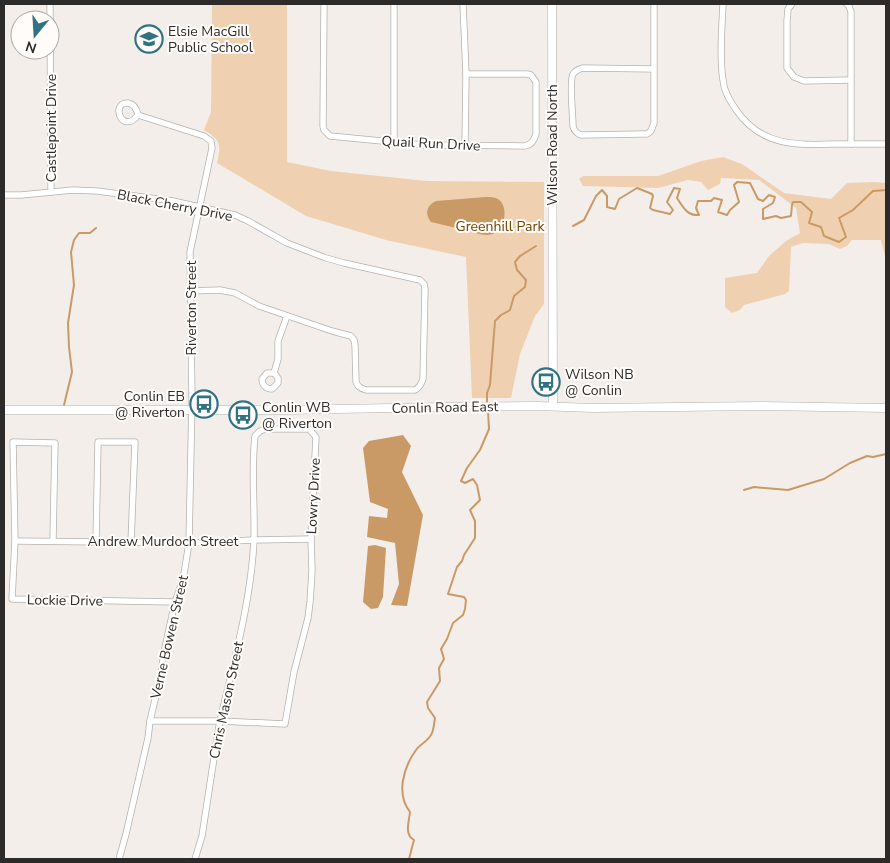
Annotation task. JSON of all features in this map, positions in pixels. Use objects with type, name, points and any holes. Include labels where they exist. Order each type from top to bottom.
[{"type":"street","name":"Castlepoint Drive","points":[[50,4],[51,192]]},
{"type":"street","name":"Quail Run Drive","points":[[324,4],[324,130],[326,134],[334,137],[424,145],[525,146],[530,144],[536,134],[536,82],[531,76],[527,74],[466,74]]},
{"type":"street","points":[[394,4],[394,142]]},
{"type":"street","points":[[463,4],[466,74],[465,146]]},
{"type":"street","name":"Wilson Road North","points":[[552,4],[551,266],[553,406]]},
{"type":"street","points":[[654,4],[654,68],[654,123],[651,131],[642,134],[577,134],[573,126],[572,80],[575,72],[583,68],[654,68]]},
{"type":"street","points":[[723,4],[722,80],[725,92],[741,117],[752,128],[768,138],[803,145],[886,144]]},
{"type":"street","points":[[792,4],[788,9],[786,21],[788,68],[794,77],[804,81],[850,80]]},
{"type":"street","points":[[847,4],[851,12],[851,144]]},
{"type":"street","name":"Riverton Street","points":[[138,115],[204,136],[211,141],[212,148],[190,252],[192,411]]},
{"type":"street","name":"Black Cherry Drive","points":[[4,195],[73,190],[106,192],[173,201],[235,215],[287,243],[326,258],[420,280],[424,284],[425,290],[422,384],[415,390],[361,389],[357,386],[356,382],[355,345],[351,336],[260,306],[235,293],[220,290],[190,291]]},
{"type":"street","points":[[274,373],[278,359],[278,341],[287,316]]},
{"type":"street","name":"Conlin Road East","points":[[4,410],[192,411],[454,406],[886,408]]},
{"type":"street","name":"Verne Bowen Street","points":[[119,859],[148,738],[150,720],[175,602],[183,580],[189,543],[192,411]]},
{"type":"street","name":"Lowry Drive","points":[[220,721],[285,724],[294,672],[309,610],[316,437],[309,429],[266,429],[260,431],[255,436],[254,540]]},
{"type":"street","name":"Lockie Drive","points":[[53,540],[55,443],[13,442],[15,541],[12,598],[175,602]]},
{"type":"street","points":[[96,541],[98,442],[135,442],[131,543]]},
{"type":"street","name":"Chris Mason Street","points":[[195,859],[202,836],[220,721],[249,587],[254,540]]},
{"type":"street","name":"Andrew Murdoch Street","points":[[15,541],[189,543],[311,540]]},
{"type":"street","points":[[150,720],[220,721]]},
{"type":"green space","name":"Greenhill Park","points":[[212,4],[287,4],[287,162],[331,171],[427,181],[544,182],[544,304],[535,316],[520,354],[511,398],[472,398],[466,257],[386,240],[306,216],[217,163],[219,147],[217,140],[204,130],[211,112]]},
{"type":"green space","points":[[723,157],[742,164],[784,193],[831,199],[847,183],[886,183],[886,261],[881,240],[852,240],[847,246],[840,249],[829,244],[803,243],[791,247],[789,291],[785,294],[744,305],[740,310],[732,313],[725,307],[725,278],[757,273],[769,256],[786,241],[800,233],[796,208],[759,180],[721,178],[720,184],[708,190],[701,182],[688,180],[658,188],[583,186],[579,179],[583,176],[658,176],[701,161]]},
{"type":"shaded area","points":[[486,197],[498,199],[502,203],[505,214],[502,225],[498,230],[488,235],[431,222],[427,212],[430,205],[436,201]]},
{"type":"shaded area","points":[[403,435],[411,446],[402,472],[423,515],[407,606],[391,605],[399,584],[395,543],[367,537],[369,516],[387,518],[388,509],[370,502],[363,448],[369,441]]},
{"type":"shaded area","points":[[375,545],[386,548],[383,597],[378,608],[371,609],[363,602],[368,546]]},
{"type":"waterway","points":[[573,226],[584,220],[596,196],[602,190],[607,196],[607,207],[615,209],[619,199],[637,188],[652,194],[650,208],[670,214],[673,210],[667,202],[674,188],[680,189],[677,198],[683,208],[691,214],[699,215],[696,208],[698,201],[711,201],[714,198],[722,200],[718,212],[727,215],[739,202],[734,185],[737,182],[750,183],[758,199],[763,201],[769,195],[775,197],[773,203],[763,209],[763,219],[776,216],[781,218],[791,216],[793,202],[801,202],[812,212],[809,223],[821,227],[824,236],[839,242],[846,237],[839,218],[853,210],[873,191],[886,190]]},
{"type":"waterway","points":[[64,405],[72,372],[68,323],[74,285],[71,252],[74,240],[79,233],[90,233],[96,228]]},
{"type":"waterway","points":[[487,402],[495,321],[510,310],[514,296],[525,287],[526,280],[517,270],[515,262],[520,256],[536,246]]},
{"type":"waterway","points":[[409,859],[414,840],[408,831],[410,812],[403,797],[403,781],[411,757],[431,736],[433,731],[435,718],[428,708],[427,702],[440,681],[439,668],[444,659],[441,649],[453,623],[463,615],[465,609],[466,600],[464,597],[448,594],[457,567],[475,538],[475,521],[470,510],[480,500],[477,485],[473,479],[465,483],[461,481],[467,468],[480,450],[489,429],[488,411]]},
{"type":"waterway","points":[[744,490],[754,487],[788,490],[824,479],[850,463],[867,456],[873,457],[886,454]]},
{"type":"place","name":"Elsie MacGill Public School","points":[[149,39]]},
{"type":"place","name":"Wilson NB @ Conlin","points":[[546,382]]},
{"type":"place","name":"Conlin EB @ Riverton","points":[[204,404]]},
{"type":"place","name":"Conlin WB @ Riverton","points":[[243,415]]}]
